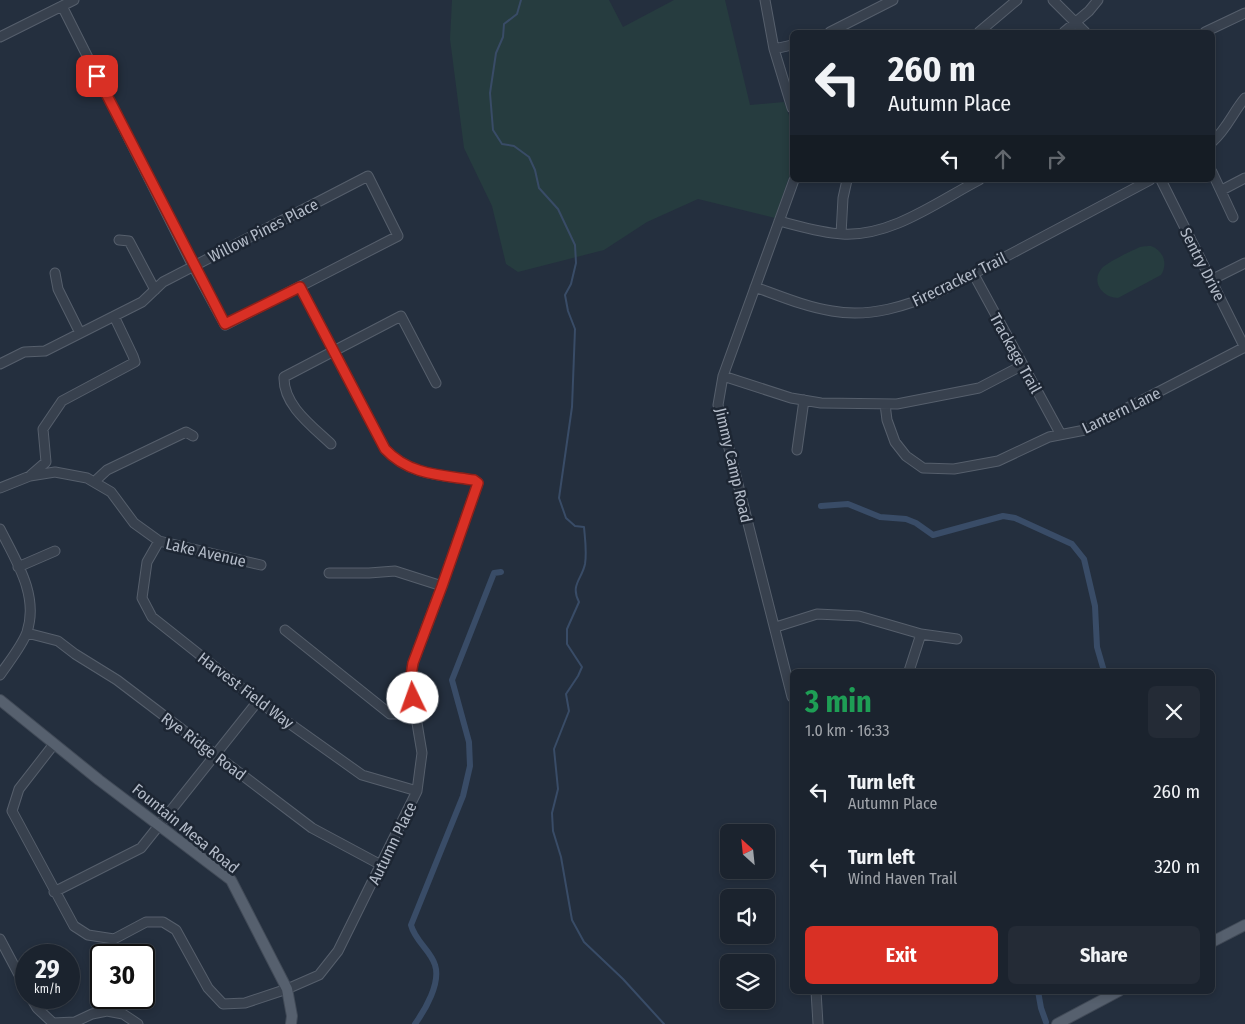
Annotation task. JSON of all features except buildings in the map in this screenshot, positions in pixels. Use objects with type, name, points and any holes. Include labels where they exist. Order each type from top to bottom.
[{"type":"main road","name":"Fountain Mesa Road","points":[[0,700],[54,744],[231,880],[287,989],[292,1016],[291,1024]]},
{"type":"main road","points":[[1215,940],[1245,925]]},
{"type":"main road","points":[[1057,1024],[1113,994]]},
{"type":"street","points":[[0,37],[74,0]]},
{"type":"street","points":[[765,0],[774,49],[790,101]]},
{"type":"street","points":[[834,30],[893,0]]},
{"type":"street","points":[[980,30],[1017,0]]},
{"type":"street","points":[[1053,0],[1083,30]]},
{"type":"street","points":[[1066,30],[1089,11],[1098,0]]},
{"type":"street","points":[[62,6],[193,266],[225,324],[300,287]]},
{"type":"street","points":[[1209,30],[1245,13]]},
{"type":"street","points":[[774,49],[790,45]]},
{"type":"street","points":[[1215,140],[1223,133],[1239,104],[1245,98]]},
{"type":"street","name":"Willow Pines Place","points":[[0,364],[24,352],[45,350],[142,302],[163,282],[368,176],[398,236],[300,287]]},
{"type":"street","points":[[1215,177],[1233,216]]},
{"type":"street","points":[[1222,190],[1245,178]]},
{"type":"street","name":"Jimmy Camp Road","points":[[790,688],[776,627],[718,405],[723,376],[793,182]]},
{"type":"street","points":[[841,234],[843,198],[847,182]]},
{"type":"street","points":[[779,221],[841,234],[880,229],[902,222],[975,182]]},
{"type":"street","name":"Firecracker Trail","points":[[755,287],[798,303],[834,312],[873,312],[912,303],[973,274],[1146,182]]},
{"type":"street","name":"Sentry Drive","points":[[1162,182],[1245,348]]},
{"type":"street","points":[[119,240],[128,241],[155,290]]},
{"type":"street","points":[[1211,280],[1245,263]]},
{"type":"street","points":[[55,274],[58,289],[80,333]]},
{"type":"street","name":"Trackage Trail","points":[[973,274],[1060,433]]},
{"type":"street","name":"Autumn Place","points":[[54,744],[19,789],[12,811],[74,926],[88,935],[114,939],[146,922],[163,922],[176,930],[208,988],[223,1004],[245,1002],[287,989],[319,975],[338,951],[417,791],[422,753],[410,682],[413,663],[478,483],[474,480],[421,472],[395,460],[385,449],[300,287]]},
{"type":"street","points":[[30,476],[46,462],[43,429],[62,401],[135,362],[114,316]]},
{"type":"street","points":[[331,444],[297,411],[284,386],[284,377],[401,316],[436,383]]},
{"type":"street","name":"Lantern Lane","points":[[885,404],[887,420],[895,442],[906,456],[923,468],[954,469],[998,461],[1049,436],[1086,430],[1245,348]]},
{"type":"street","points":[[723,376],[791,398],[821,403],[897,404],[979,388],[1023,365]]},
{"type":"street","points":[[797,450],[804,400]]},
{"type":"street","points":[[94,482],[107,470],[186,432],[193,436]]},
{"type":"street","name":"Lake Avenue","points":[[0,488],[30,476],[55,472],[87,478],[111,492],[134,523],[158,541],[260,565]]},
{"type":"street","points":[[0,529],[30,596],[30,614],[26,633],[0,675]]},
{"type":"street","name":"Harvest Field Way","points":[[158,541],[147,562],[142,598],[152,618],[258,701],[362,775],[417,791]]},
{"type":"street","points":[[18,567],[55,551]]},
{"type":"street","points":[[329,573],[395,571],[442,586]]},
{"type":"street","points":[[776,627],[817,614],[859,616],[921,634],[957,640]]},
{"type":"street","points":[[285,630],[390,714],[415,714]]},
{"type":"street","name":"Rye Ridge Road","points":[[26,633],[58,641],[117,680],[312,828],[381,865]]},
{"type":"street","points":[[910,669],[921,634]]},
{"type":"street","points":[[54,892],[141,848],[258,701]]},
{"type":"street","points":[[0,939],[4,956],[15,972]]},
{"type":"street","points":[[816,994],[818,1024]]},
{"type":"street","points":[[38,1009],[53,1023],[75,1022],[92,1014],[107,1011],[123,1014],[138,1024]]},
{"type":"green space","points":[[452,0],[609,0],[623,27],[674,0],[725,0],[750,105],[784,102],[790,118],[790,174],[775,218],[698,199],[647,222],[604,250],[518,272],[506,264],[492,206],[464,148],[450,39]]},
{"type":"green space","points":[[1151,246],[1159,251],[1164,258],[1164,267],[1161,275],[1118,298],[1103,292],[1097,279],[1102,268],[1140,247]]},
{"type":"waterway","points":[[521,0],[517,14],[504,24],[503,37],[496,53],[490,93],[493,130],[502,144],[514,146],[529,157],[535,170],[539,188],[558,209],[575,245],[576,263],[571,284],[565,295],[568,311],[575,329],[572,407],[559,498],[566,518],[575,526],[584,527],[585,564],[576,586],[579,602],[567,629],[567,644],[582,667],[566,694],[569,711],[554,749],[558,789],[552,813],[553,831],[561,857],[572,920],[584,942],[623,979],[664,1024]]},
{"type":"waterway","points":[[821,506],[848,504],[880,517],[906,519],[916,523],[933,535],[1003,516],[1015,518],[1072,544],[1084,559],[1095,606],[1097,647],[1103,669]]},
{"type":"waterway","points":[[415,1024],[431,996],[436,980],[436,972],[433,960],[416,936],[411,925],[463,796],[470,766],[469,742],[452,680],[494,573],[501,572]]},
{"type":"waterway","points":[[1039,994],[1046,1022]]},
{"type":"route","points":[[97,76],[193,266],[225,324],[300,287],[385,449],[395,460],[421,472],[474,480],[478,483],[413,663],[410,682],[413,698]]}]
